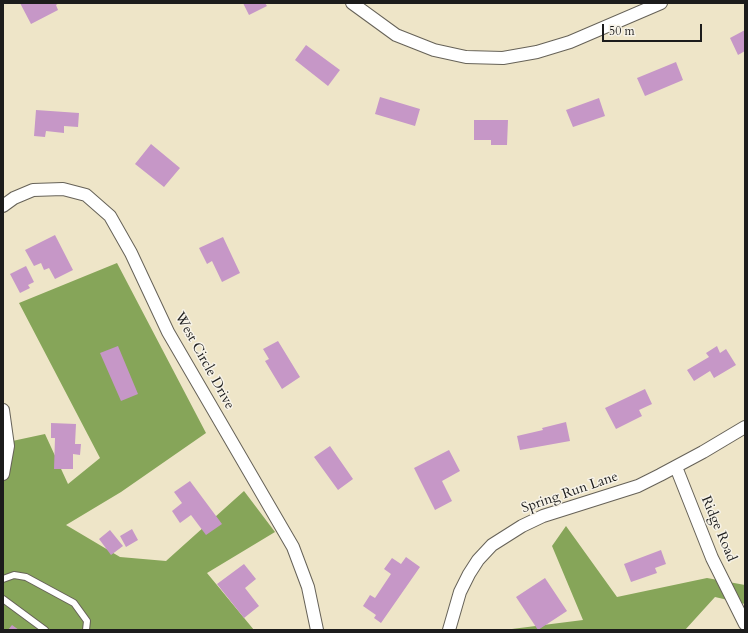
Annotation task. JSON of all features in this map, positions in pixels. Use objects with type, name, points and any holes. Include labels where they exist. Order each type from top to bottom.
[{"type":"street","points":[[352,3],[396,35],[434,50],[466,57],[503,58],[537,52],[570,42],[661,3]]},
{"type":"street","name":"West Circle Drive","points":[[3,206],[14,198],[33,190],[63,189],[86,196],[110,216],[131,253],[168,332],[293,547],[308,587],[317,630]]},
{"type":"street","points":[[3,410],[8,446],[3,474]]},
{"type":"street","name":"Spring Run Lane","points":[[449,630],[460,592],[469,574],[478,560],[492,545],[522,526],[543,516],[638,486],[676,467],[745,427]]},
{"type":"street","name":"Ridge Road","points":[[676,467],[712,558],[745,624]]},
{"type":"lane","points":[[3,579],[14,575],[26,577],[74,603],[87,621],[86,630]]},
{"type":"lane","points":[[3,599],[45,630]]},
{"type":"green space","points":[[117,263],[206,433],[121,492],[66,525],[120,557],[166,561],[244,491],[275,532],[207,573],[254,630],[3,630],[3,443],[45,434],[68,484],[100,458],[19,303]]},
{"type":"green space","points":[[566,526],[617,597],[707,578],[745,585],[745,604],[715,597],[685,630],[504,630],[583,620],[552,546]]},
{"type":"building","points":[[20,3],[59,3],[56,5],[58,10],[31,24]]},
{"type":"building","points":[[243,3],[265,3],[267,6],[249,15]]},
{"type":"building","points":[[745,30],[745,51],[738,55],[730,38]]},
{"type":"building","points":[[306,45],[340,70],[328,86],[295,60]]},
{"type":"building","points":[[676,62],[683,80],[645,96],[637,78]]},
{"type":"building","points":[[380,97],[420,109],[415,126],[375,114]]},
{"type":"building","points":[[599,98],[605,116],[573,127],[566,110]]},
{"type":"building","points":[[36,110],[79,113],[78,127],[64,126],[64,133],[46,131],[45,137],[34,136]]},
{"type":"building","points":[[474,120],[508,120],[507,145],[491,145],[491,140],[474,140]]},
{"type":"building","points":[[151,144],[180,168],[164,187],[135,164]]},
{"type":"building","points":[[55,235],[73,270],[55,279],[49,268],[44,270],[41,263],[34,266],[25,250]]},
{"type":"building","points":[[223,237],[240,273],[222,282],[212,261],[207,264],[199,248]]},
{"type":"building","points":[[26,266],[34,282],[28,285],[30,288],[20,293],[10,274]]},
{"type":"building","points":[[278,341],[300,377],[282,389],[265,361],[269,359],[263,349]]},
{"type":"building","points":[[118,346],[138,394],[121,401],[100,353]]},
{"type":"building","points":[[717,346],[720,353],[726,349],[736,365],[714,378],[710,371],[694,381],[687,370],[709,357],[706,353]]},
{"type":"building","points":[[645,389],[652,404],[639,410],[642,416],[616,429],[605,408]]},
{"type":"building","points":[[566,422],[570,441],[520,450],[517,436],[543,430],[542,428]]},
{"type":"building","points":[[51,423],[76,424],[75,444],[81,444],[80,455],[73,454],[73,469],[54,469],[55,438],[51,438]]},
{"type":"building","points":[[330,446],[353,479],[338,490],[314,457]]},
{"type":"building","points":[[449,450],[460,471],[442,481],[452,501],[435,510],[414,468]]},
{"type":"building","points":[[190,481],[222,524],[206,535],[191,515],[180,523],[172,511],[182,503],[174,492]]},
{"type":"building","points":[[132,529],[138,540],[126,547],[120,536]]},
{"type":"building","points":[[110,530],[123,546],[111,555],[99,539]]},
{"type":"building","points":[[661,550],[666,564],[655,568],[657,573],[631,582],[624,564]]},
{"type":"building","points":[[406,557],[420,567],[381,623],[374,618],[376,615],[363,606],[370,595],[375,598],[391,574],[384,569],[392,558],[401,564]]},
{"type":"building","points":[[244,564],[256,579],[245,588],[259,606],[244,618],[217,584]]},
{"type":"building","points":[[545,578],[567,611],[538,630],[516,597]]},
{"type":"building","points":[[12,625],[19,630],[8,630]]}]
